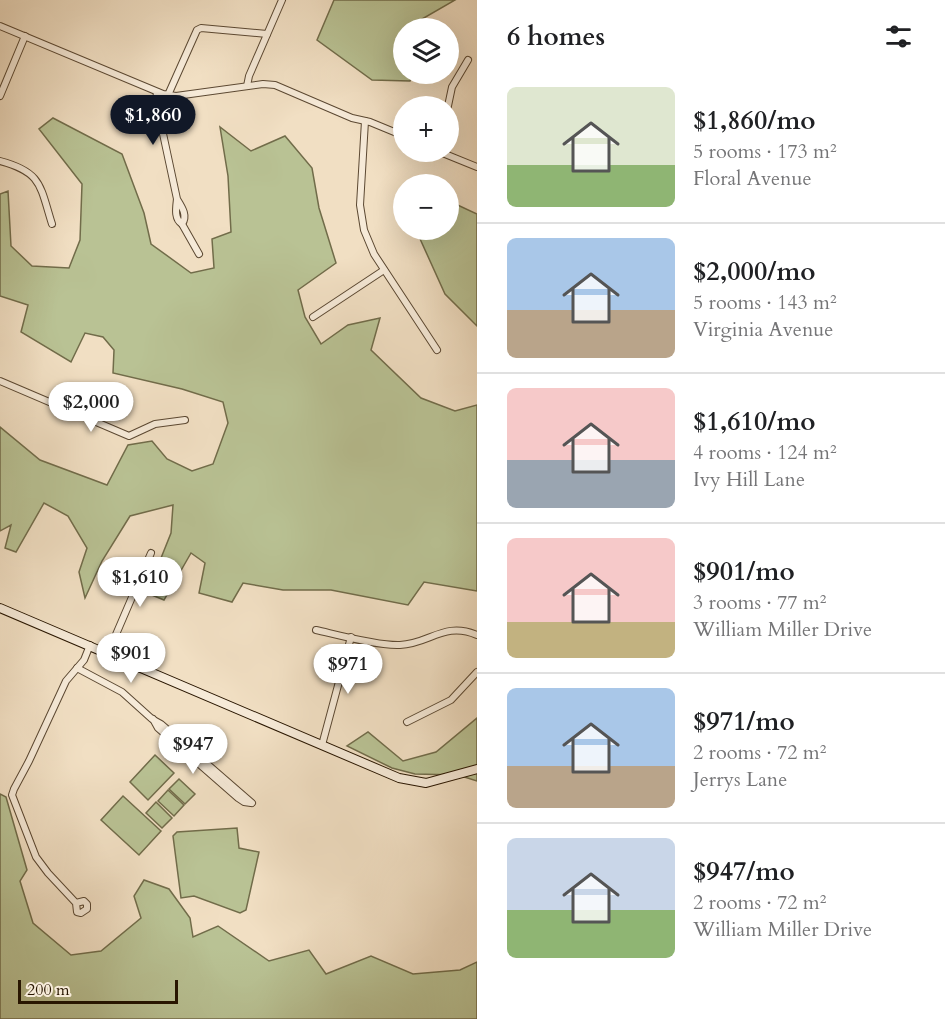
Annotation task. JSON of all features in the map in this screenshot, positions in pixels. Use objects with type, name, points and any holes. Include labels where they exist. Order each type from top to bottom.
[{"type":"main road","points":[[0,608],[383,772],[413,782],[437,781],[477,769]]},
{"type":"street","points":[[247,86],[249,76],[282,0]]},
{"type":"street","points":[[0,26],[168,95],[275,85],[393,132]]},
{"type":"street","points":[[168,95],[197,30],[201,28],[267,34]]},
{"type":"street","points":[[0,96],[25,36]]},
{"type":"street","points":[[451,96],[455,79],[468,60]]},
{"type":"street","points":[[157,92],[156,102],[177,199],[178,221],[199,254]]},
{"type":"street","points":[[365,121],[360,186],[362,220],[368,242],[436,350]]},
{"type":"street","points":[[459,160],[477,167]]},
{"type":"street","points":[[0,161],[21,168],[37,179],[52,224]]},
{"type":"street","points":[[313,317],[384,270]]},
{"type":"street","points":[[0,381],[129,436],[155,424],[185,420]]},
{"type":"street","points":[[108,653],[151,553]]},
{"type":"street","points":[[316,630],[394,645],[409,644],[443,631],[452,630],[477,635]]},
{"type":"street","points":[[322,746],[351,637]]},
{"type":"street","points":[[76,903],[36,857],[12,795],[66,681],[84,660],[90,645]]},
{"type":"street","points":[[77,668],[122,692],[252,803],[238,798],[158,728],[153,719]]},
{"type":"street","points":[[407,722],[451,700],[477,672]]},
{"type":"green space","points":[[334,0],[455,0],[424,18],[393,18],[393,81],[372,80],[317,40]]},
{"type":"green space","points":[[53,118],[122,154],[144,213],[151,244],[191,273],[214,268],[212,239],[231,232],[228,176],[220,127],[251,151],[285,136],[312,168],[319,208],[336,263],[298,290],[305,317],[321,344],[348,325],[380,318],[371,350],[421,398],[455,411],[477,405],[477,591],[424,582],[408,605],[331,590],[283,590],[243,583],[232,602],[199,593],[205,563],[191,553],[164,600],[147,593],[171,533],[173,505],[130,516],[102,561],[85,598],[79,572],[87,548],[68,516],[44,503],[16,552],[5,548],[11,525],[0,531],[0,427],[40,460],[107,485],[128,445],[152,441],[167,459],[192,471],[213,464],[228,423],[223,402],[182,389],[113,373],[114,350],[103,337],[85,333],[71,362],[21,332],[28,305],[0,296],[0,194],[8,191],[11,246],[32,266],[69,268],[80,240],[82,184],[39,129]]},
{"type":"green space","points":[[459,206],[477,214],[477,326],[445,294],[421,240],[459,240]]},
{"type":"green space","points":[[477,718],[477,781],[458,775],[415,774],[392,768],[347,746],[368,732],[403,761],[436,752]]},
{"type":"green space","points":[[155,755],[174,773],[148,800],[130,782]]},
{"type":"green space","points":[[179,779],[195,794],[185,804],[169,789]]},
{"type":"green space","points":[[168,790],[184,805],[174,816],[158,801]]},
{"type":"green space","points":[[0,794],[6,797],[27,870],[20,881],[33,923],[71,955],[101,951],[141,918],[134,896],[144,880],[169,889],[190,918],[193,937],[218,926],[269,961],[309,950],[326,974],[371,956],[413,974],[460,970],[477,962],[477,1019],[0,1019]]},
{"type":"green space","points":[[123,796],[161,831],[139,855],[101,820]]},
{"type":"green space","points":[[156,802],[172,818],[162,828],[146,813]]},
{"type":"green space","points":[[237,828],[239,848],[259,852],[246,910],[240,913],[194,896],[181,898],[173,836],[177,832]]}]
